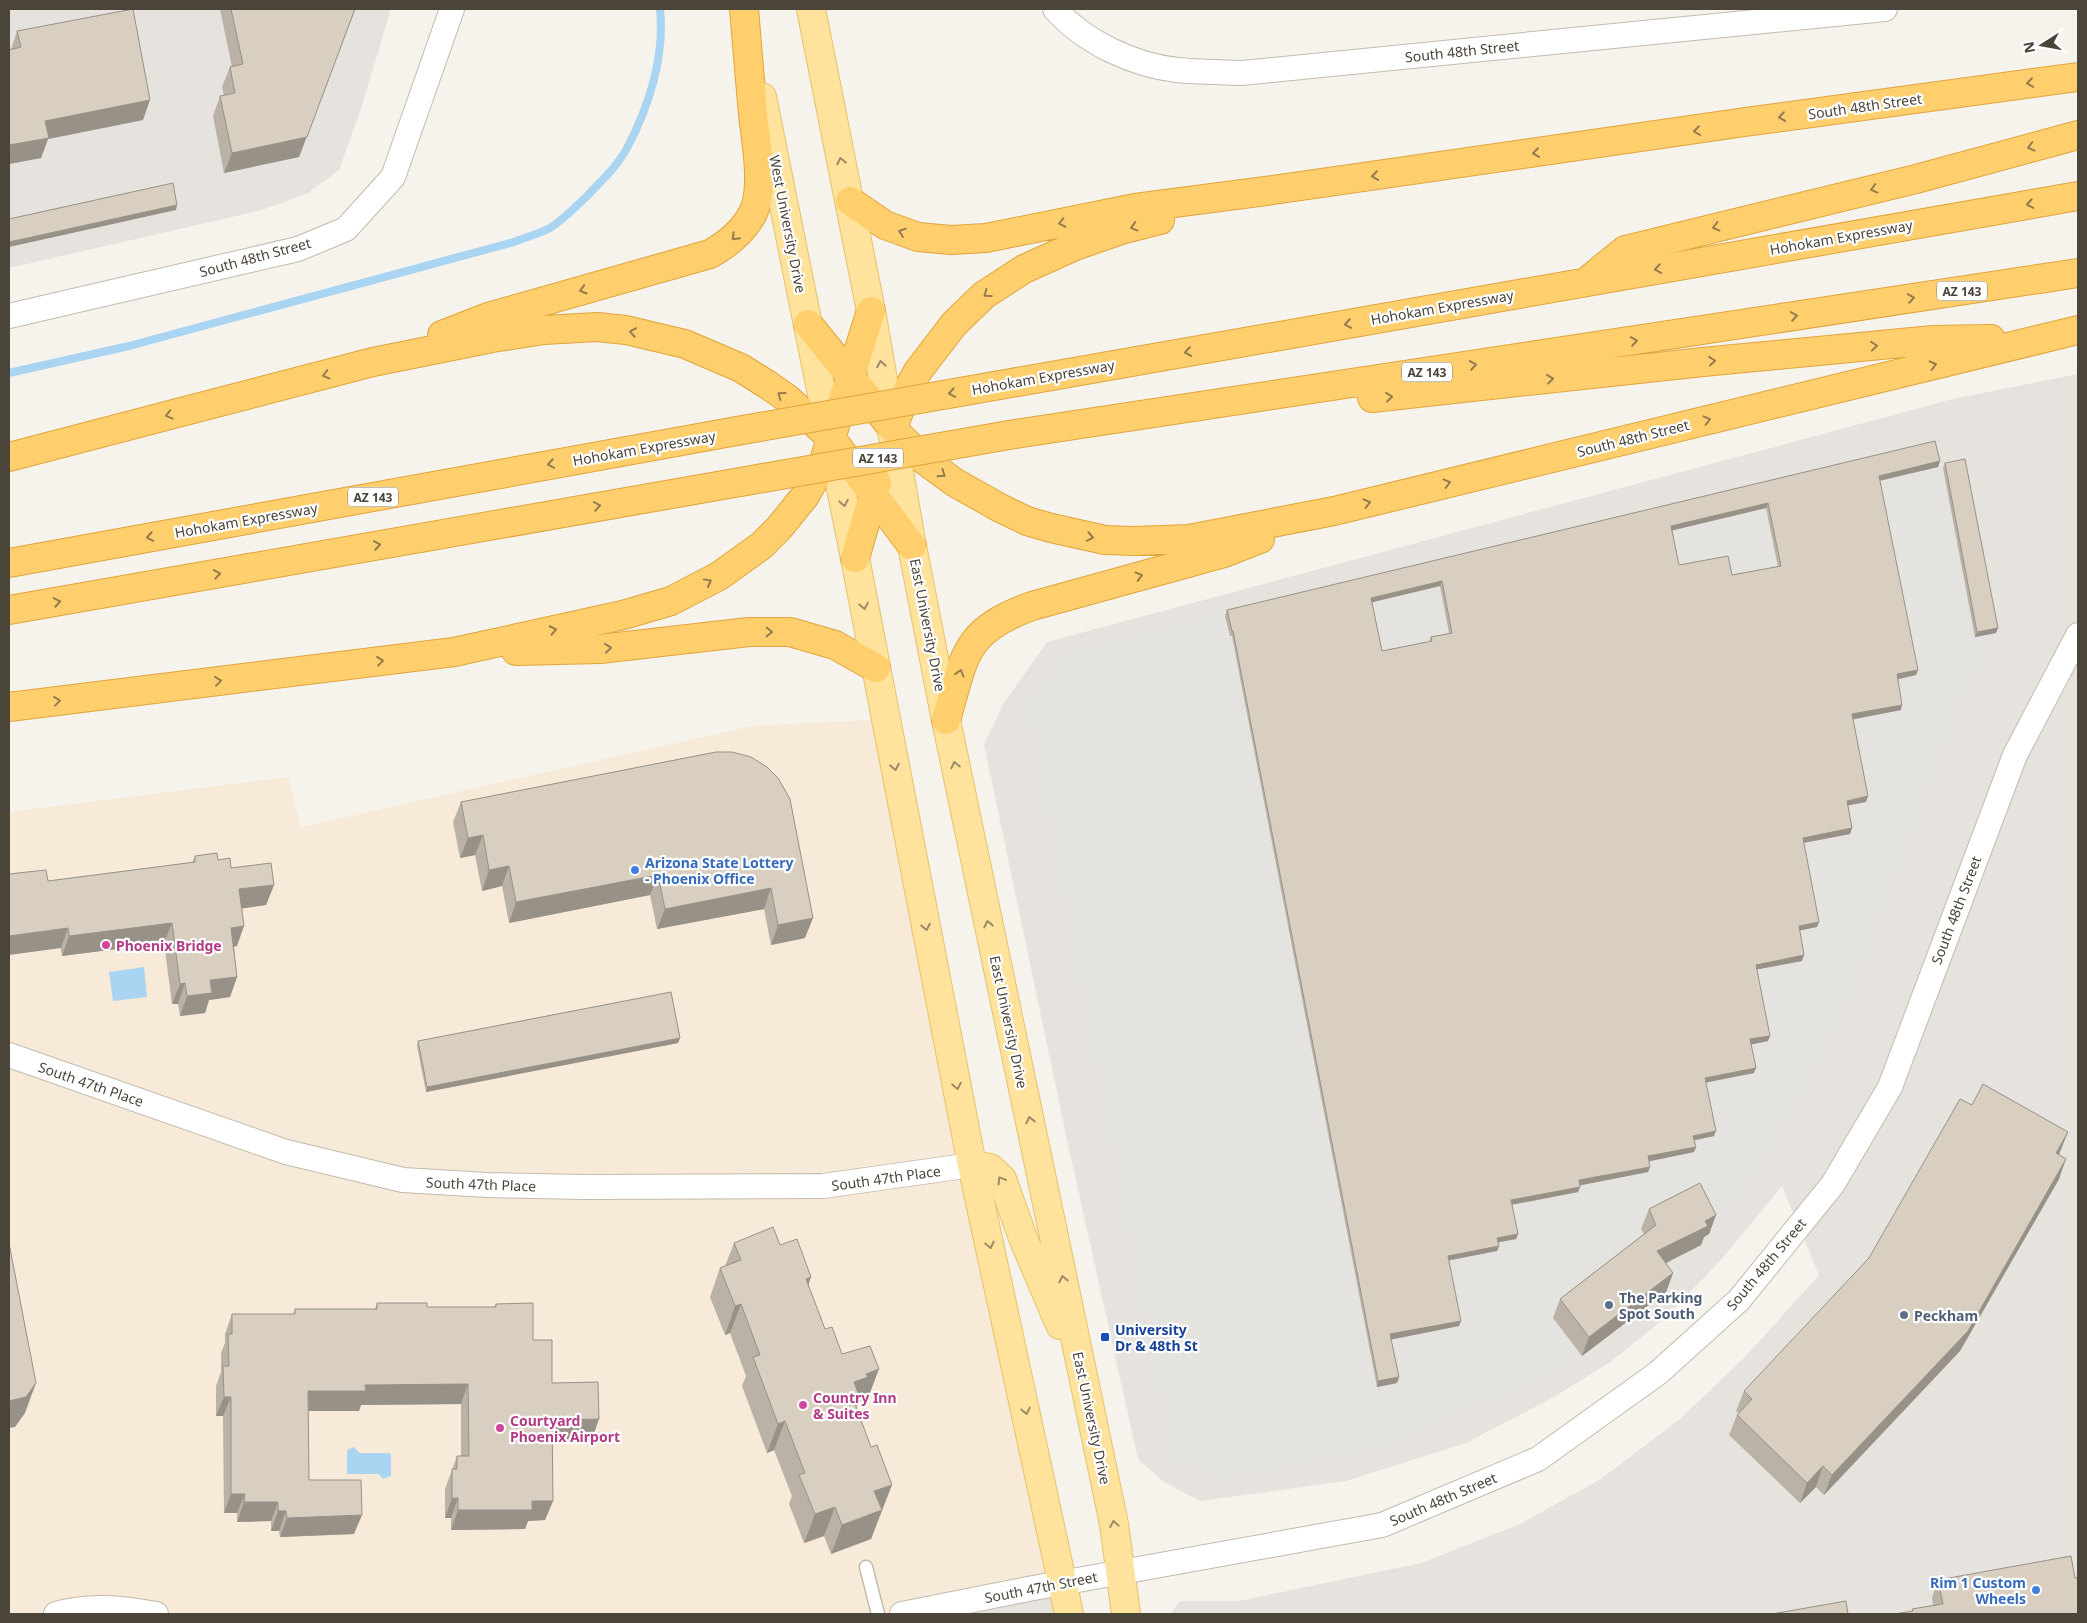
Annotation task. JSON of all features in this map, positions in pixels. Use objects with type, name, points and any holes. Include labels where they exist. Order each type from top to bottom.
[{"type":"highway","points":[[373,362],[488,317],[710,254],[732,241],[754,212],[758,196],[757,162],[744,9]]},
{"type":"highway","name":"South 48th Street","points":[[1266,192],[2078,77]]},
{"type":"highway","points":[[1586,282],[1626,250],[1916,178],[2078,135]]},
{"type":"highway","points":[[850,201],[885,225],[896,230],[918,237],[951,240],[986,238],[1135,208],[1266,192]]},
{"type":"highway","points":[[855,558],[893,429],[909,387],[918,371],[954,324],[984,295],[1024,270],[1075,246],[1121,230],[1266,192]]},
{"type":"highway","name":"Hohokam Expressway","points":[[9,562],[1000,384],[2078,196]]},
{"type":"highway","name":"AZ 143","points":[[9,610],[1010,436],[2078,273]]},
{"type":"highway","points":[[9,707],[454,652],[645,609],[670,600],[719,576],[760,546],[795,510],[813,484],[823,464],[871,312]]},
{"type":"highway","points":[[808,324],[893,429],[936,470],[973,494],[1027,520],[1051,528],[1105,540],[1135,541],[1189,539],[1334,511]]},
{"type":"highway","points":[[9,457],[373,362],[492,338],[544,330],[597,326],[626,330],[684,344],[741,368],[788,399],[831,438],[912,546]]},
{"type":"highway","name":"South 48th Street","points":[[1334,511],[2078,330]]},
{"type":"highway","points":[[1010,436],[1703,362],[1914,342],[2040,338]]},
{"type":"highway","points":[[946,720],[960,671],[970,646],[992,624],[1003,617],[1032,606],[1224,553],[1334,511]]},
{"type":"highway","points":[[454,652],[600,649],[749,632],[790,632],[824,640],[846,649],[876,668]]},
{"type":"main road","name":"West University Drive","points":[[744,9],[831,438]]},
{"type":"main road","points":[[811,9],[893,429]]},
{"type":"main road","name":"East University Drive","points":[[893,429],[912,546],[946,720],[1114,1524],[1126,1614]]},
{"type":"main road","points":[[831,438],[972,1165],[1064,1582],[1069,1614]]},
{"type":"main road","points":[[972,1165],[990,1168],[1002,1179],[1023,1238],[1086,1387]]},
{"type":"street","name":"South 48th Street","points":[[9,316],[298,249],[346,229],[393,177],[452,9]]},
{"type":"street","name":"South 48th Street","points":[[1056,9],[1086,37],[1126,57],[1175,70],[1242,73],[1764,14],[1885,9]]},
{"type":"street","name":"South 48th Street","points":[[1121,1572],[1382,1525],[1538,1459],[1658,1373],[1739,1300],[1833,1184],[1890,1087],[2015,755],[2078,635]]},
{"type":"street","name":"South 47th Place","points":[[9,1055],[286,1152],[403,1180],[487,1185],[576,1187],[823,1186],[972,1165]]},
{"type":"street","name":"South 47th Street","points":[[902,1614],[1121,1572]]},
{"type":"street","points":[[56,1614],[76,1608],[124,1608],[156,1614]]},
{"type":"lane","points":[[866,1567],[878,1614]]},
{"type":"shaded area","points":[[9,9],[391,9],[361,109],[339,170],[308,193],[262,210],[9,268]]},
{"type":"shaded area","points":[[2078,374],[2078,1614],[1170,1614],[1180,1601],[1239,1601],[1421,1563],[1520,1524],[1601,1479],[1680,1419],[1746,1356],[1819,1275],[1782,1186],[1720,1261],[1665,1318],[1609,1363],[1552,1398],[1466,1443],[1346,1481],[1200,1501],[1164,1482],[1138,1459],[1067,1140],[984,744],[1004,703],[1047,642],[1953,399]]},
{"type":"shaded area","points":[[1933,446],[1943,468],[1963,464],[1996,633],[1989,655],[1970,683],[1850,1006],[1770,1157],[1666,1292],[1582,1356],[1397,1446],[1206,1483],[1200,1463],[1168,1469],[1019,696],[1035,692],[1046,675],[1042,657]]},
{"type":"shaded area","points":[[886,719],[1064,1582],[901,1614],[9,1614],[9,812],[288,777],[301,827],[752,726]]},
{"type":"shaded area","points":[[1064,1582],[1070,1614],[901,1614]]},
{"type":"water","points":[[144,967],[147,997],[113,1001],[109,972]]},
{"type":"water","points":[[354,1447],[359,1453],[389,1453],[391,1455],[391,1476],[383,1479],[379,1474],[347,1474],[347,1450]]},
{"type":"building","points":[[133,9],[150,100],[45,121],[49,138],[9,145],[9,50],[21,47],[17,31]]},
{"type":"building","points":[[231,9],[355,9],[307,137],[232,153],[220,96],[235,93],[230,67],[243,64]]},
{"type":"building","points":[[173,183],[177,205],[9,242],[9,219]]},
{"type":"building","points":[[1935,441],[1940,461],[1879,476],[1918,670],[1897,674],[1902,705],[1852,714],[1868,796],[1847,801],[1852,828],[1803,838],[1819,922],[1799,926],[1804,955],[1756,965],[1770,1036],[1750,1039],[1756,1068],[1705,1078],[1716,1131],[1693,1136],[1696,1147],[1648,1156],[1650,1167],[1579,1180],[1580,1187],[1511,1200],[1518,1234],[1497,1238],[1499,1246],[1448,1256],[1461,1321],[1390,1334],[1399,1377],[1378,1381],[1233,631],[1227,610]],"holes":[[[1768,503],[1781,566],[1732,575],[1728,556],[1679,565],[1671,526]],[[1442,581],[1452,633],[1431,637],[1432,641],[1382,651],[1371,598]]]},
{"type":"building","points":[[1965,459],[1998,628],[1977,632],[1945,463]]},
{"type":"building","name":"Arizona State Lottery - Phoenix Office","points":[[716,752],[732,752],[751,757],[767,767],[778,778],[790,799],[813,918],[778,925],[771,888],[665,909],[658,875],[516,902],[509,866],[489,870],[483,835],[468,838],[461,802]]},
{"type":"building","name":"Phoenix Bridge","points":[[217,853],[218,860],[230,858],[231,868],[271,863],[274,885],[239,889],[244,926],[231,928],[237,977],[210,980],[212,993],[187,996],[185,983],[180,984],[172,923],[69,936],[68,928],[9,936],[9,874],[46,870],[48,881],[195,862],[195,856]]},
{"type":"building","points":[[671,992],[680,1038],[427,1087],[418,1041]]},
{"type":"building","name":"Peckham","points":[[1983,1084],[2068,1132],[2056,1153],[2066,1159],[1968,1331],[1832,1475],[1823,1466],[1807,1483],[1737,1415],[1752,1399],[1744,1391],[1869,1258],[1960,1099],[1972,1105]]},
{"type":"building","points":[[1700,1183],[1716,1215],[1705,1221],[1708,1226],[1657,1251],[1673,1273],[1589,1337],[1560,1299],[1656,1225],[1649,1209]]},
{"type":"building","name":"Country Inn & Suites","points":[[773,1227],[780,1245],[797,1239],[811,1277],[806,1279],[825,1329],[832,1327],[842,1354],[870,1346],[879,1369],[866,1374],[868,1377],[854,1382],[858,1393],[852,1396],[871,1447],[877,1445],[892,1485],[874,1491],[882,1510],[842,1525],[835,1507],[815,1514],[799,1475],[805,1473],[785,1421],[778,1424],[753,1357],[760,1355],[741,1304],[735,1306],[720,1268],[741,1260],[734,1243]]},
{"type":"building","points":[[9,1243],[36,1383],[26,1397],[9,1401]]},
{"type":"building","name":"Courtyard Phoenix Airport","points":[[377,1303],[427,1303],[427,1307],[496,1307],[496,1304],[533,1303],[533,1340],[552,1340],[552,1383],[598,1382],[599,1419],[552,1420],[553,1501],[532,1501],[532,1510],[458,1510],[458,1498],[452,1498],[452,1469],[457,1469],[457,1456],[469,1456],[468,1384],[365,1385],[366,1391],[308,1391],[309,1480],[361,1480],[362,1515],[287,1518],[286,1511],[278,1511],[278,1502],[244,1502],[245,1494],[231,1494],[231,1397],[224,1397],[223,1366],[229,1366],[228,1334],[232,1334],[232,1314],[295,1314],[295,1309],[377,1309]]},
{"type":"building","points":[[2071,1556],[2075,1578],[2078,1578],[2078,1614],[1894,1614],[1943,1604],[1938,1580]]},
{"type":"building","points":[[1846,1601],[1848,1614],[1772,1614]]},
{"type":"waterway","points":[[9,373],[129,346],[514,242],[550,228],[568,214],[602,181],[627,148],[642,116],[654,81],[660,45],[660,9]]},
{"type":"place","name":"Arizona State Lottery - Phoenix Office","points":[[635,870]]},
{"type":"place","name":"Phoenix Bridge","points":[[106,945]]},
{"type":"place","name":"The Parking Spot South","points":[[1609,1305]]},
{"type":"place","name":"Peckham","points":[[1904,1315]]},
{"type":"place","name":"University Dr & 48th St","points":[[1105,1337]]},
{"type":"place","name":"Country Inn & Suites","points":[[803,1405]]},
{"type":"place","name":"Courtyard Phoenix Airport","points":[[500,1428]]},
{"type":"place","name":"Rim 1 Custom Wheels","points":[[2036,1590]]}]
